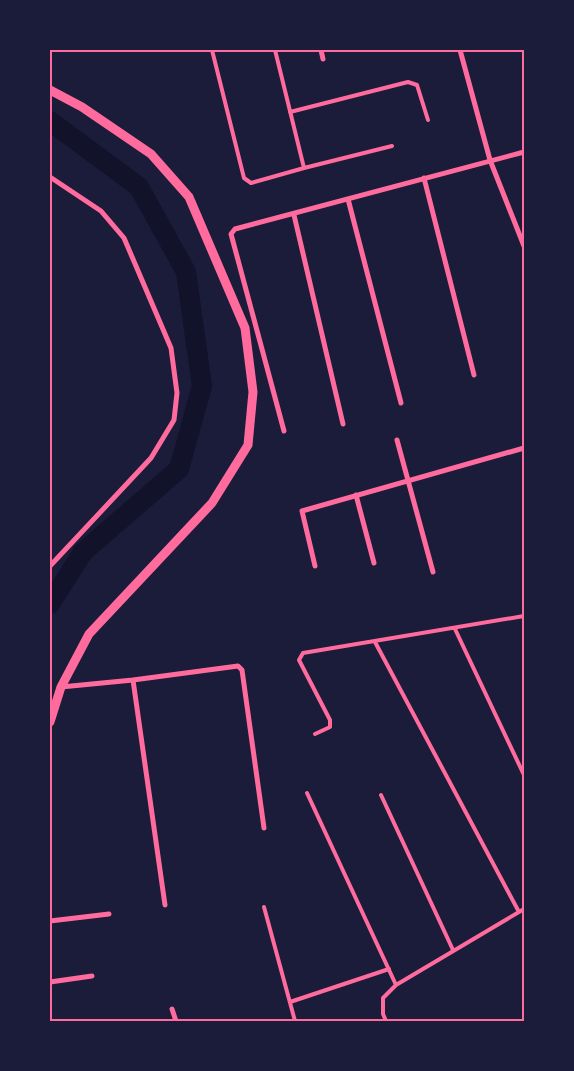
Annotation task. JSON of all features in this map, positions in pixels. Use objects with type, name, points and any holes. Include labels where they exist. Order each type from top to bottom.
[{"type":"street","points":[[321,50],[323,59]]},
{"type":"street","points":[[460,50],[490,160],[524,246]]},
{"type":"street","points":[[50,90],[82,107],[151,154],[189,196],[245,328],[253,392],[248,445],[212,503],[89,634],[61,687],[50,722]]},
{"type":"street","points":[[284,431],[231,234],[235,229],[294,215],[524,152]]},
{"type":"street","points":[[50,177],[101,211],[124,238],[171,348],[177,393],[174,420],[151,458],[50,566]]},
{"type":"street","points":[[424,178],[474,375]]},
{"type":"street","points":[[348,199],[401,403]]},
{"type":"street","points":[[294,215],[343,424]]},
{"type":"street","points":[[397,440],[433,572]]},
{"type":"street","points":[[314,566],[302,510],[524,448]]},
{"type":"street","points":[[356,495],[374,563]]},
{"type":"street","points":[[61,687],[133,680],[238,666],[242,670],[264,828]]},
{"type":"street","points":[[133,680],[165,905]]},
{"type":"street","points":[[50,921],[109,914]]},
{"type":"street","points":[[50,982],[92,976]]},
{"type":"street","points":[[172,1009],[176,1021]]},
{"type":"lane","points":[[212,50],[244,178],[251,184],[304,168],[392,146]]},
{"type":"lane","points":[[275,50],[304,168]]},
{"type":"lane","points":[[290,112],[408,82],[417,85],[428,120]]},
{"type":"lane","points":[[315,734],[330,727],[330,720],[299,660],[303,654],[524,616]]},
{"type":"lane","points":[[455,629],[524,775]]},
{"type":"lane","points":[[375,642],[519,912]]},
{"type":"lane","points":[[307,793],[396,985]]},
{"type":"lane","points":[[382,795],[453,950]]},
{"type":"lane","points":[[264,907],[295,1021]]},
{"type":"lane","points":[[386,1021],[383,1014],[383,998],[396,985],[524,909]]},
{"type":"lane","points":[[290,1002],[389,969]]},
{"type":"waterway","points":[[50,121],[139,187],[186,272],[202,386],[179,469],[83,552],[50,604]]}]
